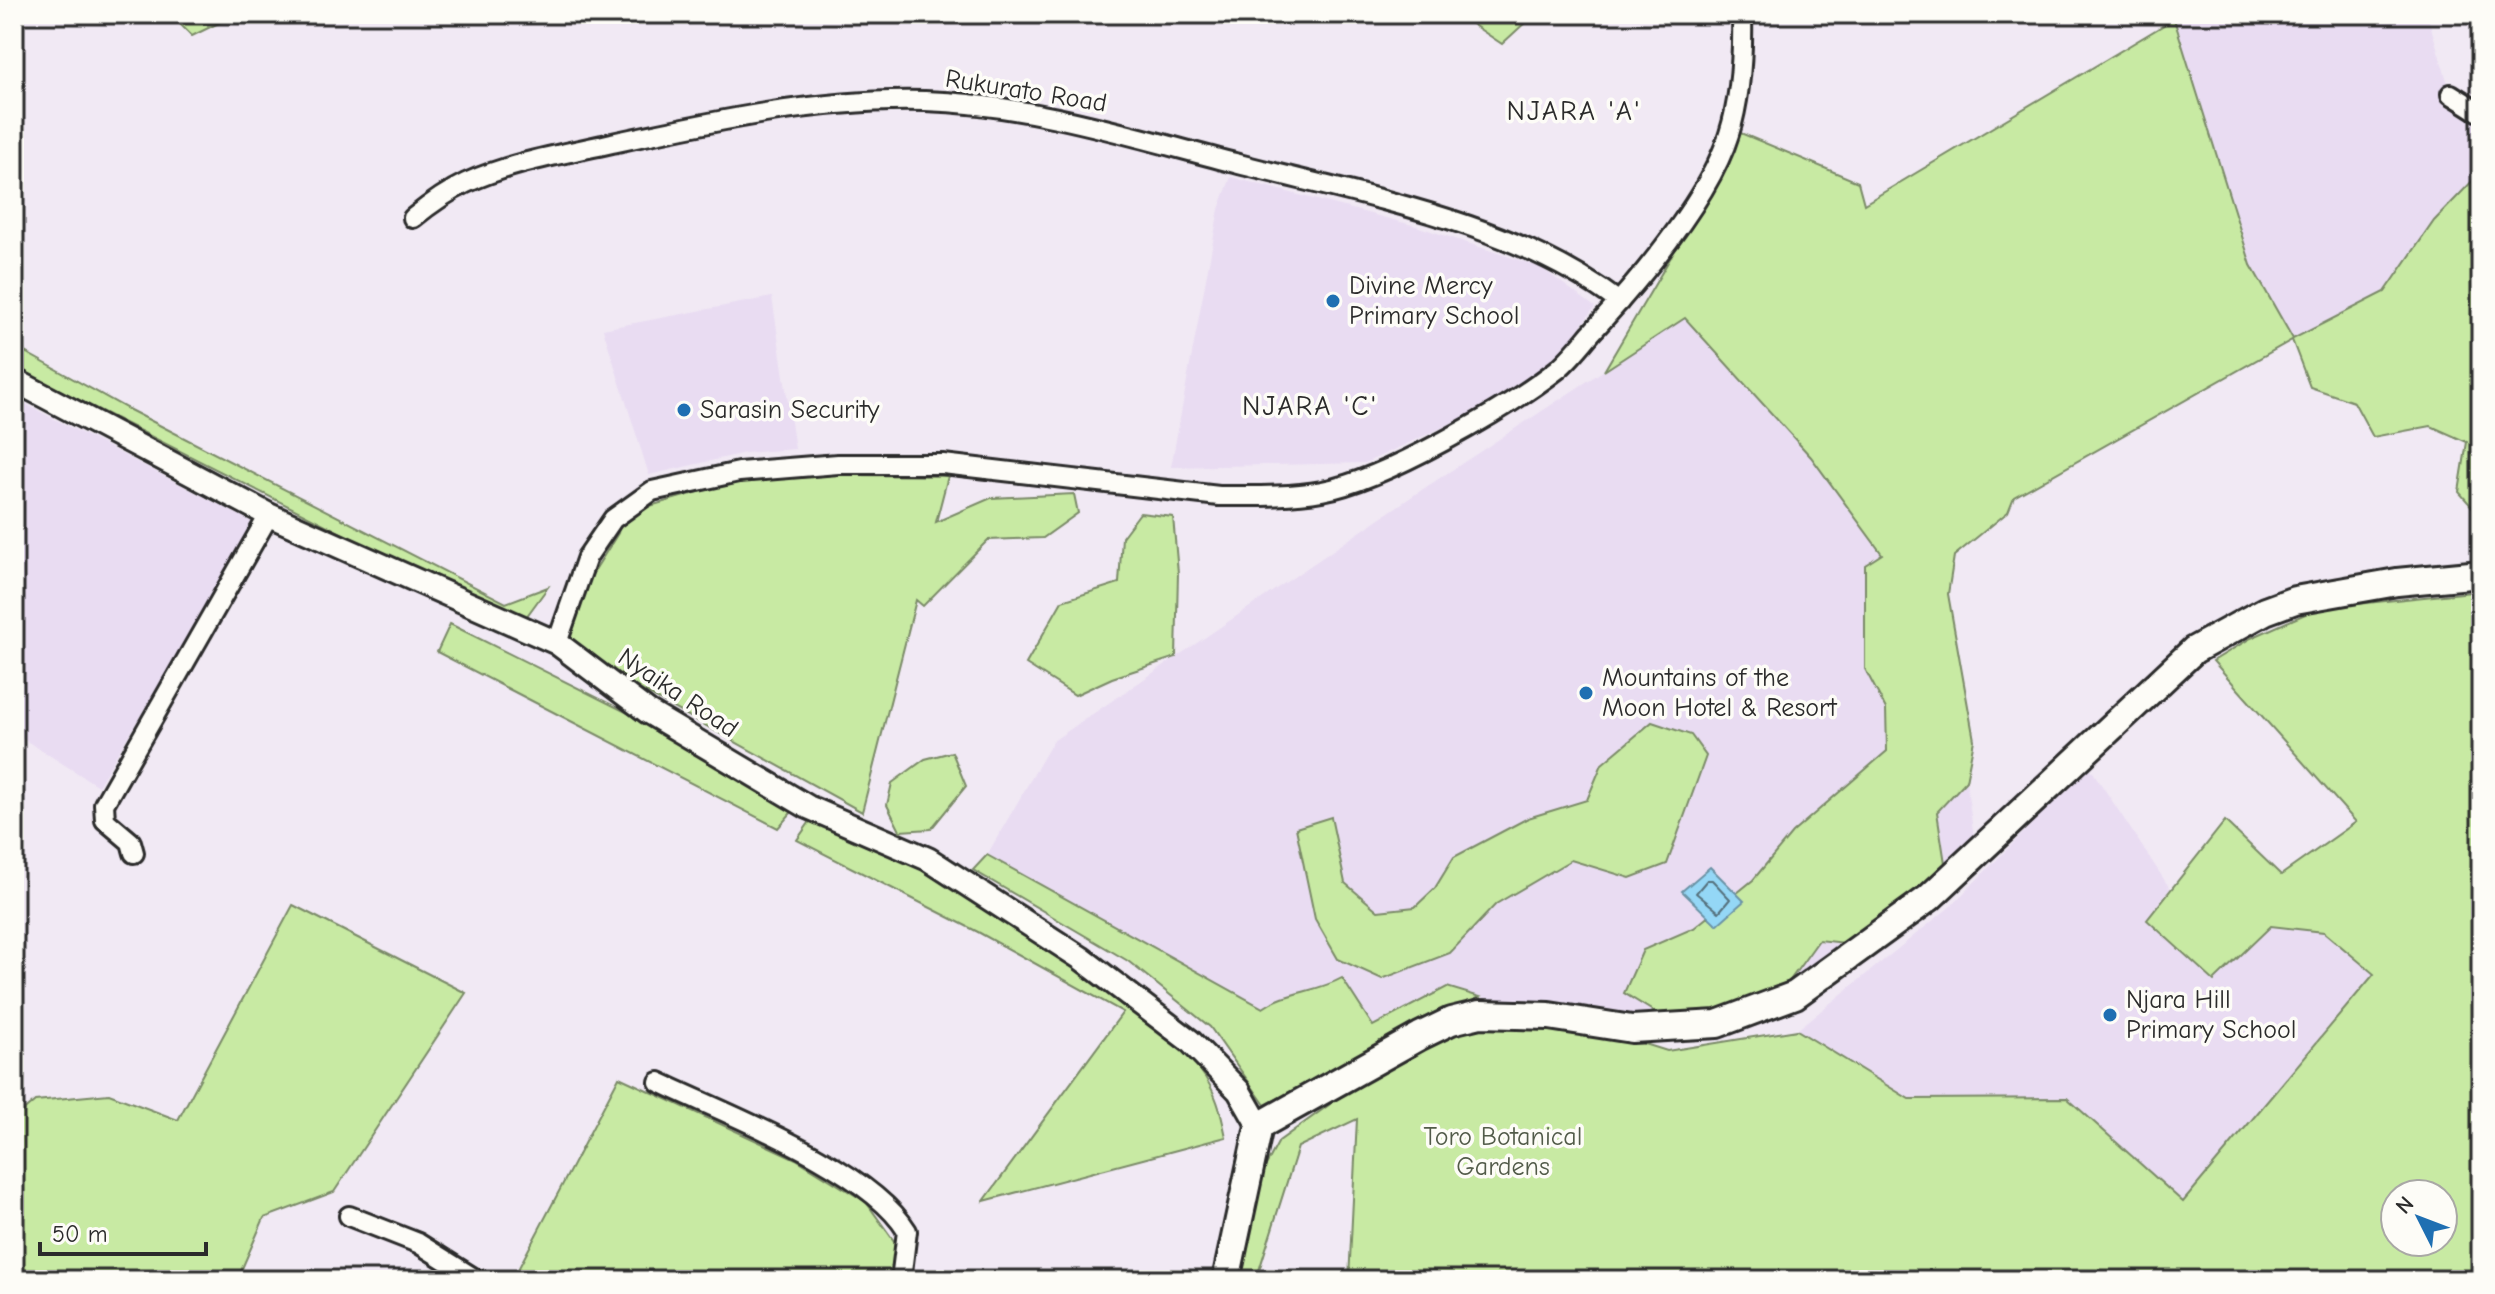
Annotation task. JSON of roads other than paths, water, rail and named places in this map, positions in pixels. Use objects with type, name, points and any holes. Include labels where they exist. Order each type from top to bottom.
[{"type":"main road","points":[[1226,1280],[1259,1126],[1451,1021],[1480,1014],[1549,1016],[1632,1029],[1717,1024],[1795,995],[1929,898],[2194,650],[2240,624],[2295,600],[2397,582],[2481,574]]},
{"type":"street","points":[[557,643],[587,557],[613,519],[652,491],[739,472],[838,464],[943,464],[1219,496],[1322,491],[1371,477],[1498,407],[1559,368],[1619,302],[1708,181],[1729,135],[1741,64],[1742,14]]},
{"type":"street","points":[[2451,94],[2481,113]]},
{"type":"street","name":"Rukurato Road","points":[[413,218],[463,185],[499,170],[552,156],[682,128],[804,108],[925,101],[1064,119],[1397,204],[1541,253],[1585,276],[1619,302]]},
{"type":"street","name":"Nyaika Road","points":[[14,380],[269,515],[557,643],[648,712],[808,807],[928,859],[1081,958],[1216,1064],[1239,1091],[1259,1126]]},
{"type":"street","points":[[134,853],[131,842],[105,820],[104,804],[269,515]]},
{"type":"street","points":[[659,1082],[801,1149],[865,1189],[907,1231],[901,1280]]},
{"type":"street","points":[[349,1216],[418,1243],[477,1280]]},
{"type":"water","points":[[1710,867],[1744,901],[1717,925],[1682,891]]},
{"type":"place","name":"Divine Mercy Primary School","points":[[1333,301]]},
{"type":"place","name":"Sarasin Security","points":[[684,410]]},
{"type":"place","name":"Mountains of the Moon Hotel & Resort","points":[[1586,693]]},
{"type":"place","name":"Njara Hill Primary School","points":[[2110,1015]]},
{"type":"district","name":"NJARA 'A'","points":[[1574,111]]},
{"type":"district","name":"NJARA 'C'","points":[[1310,406]]},
{"type":"park label","name":"Toro Botanical Gardens","points":[[1503,1152]]}]
